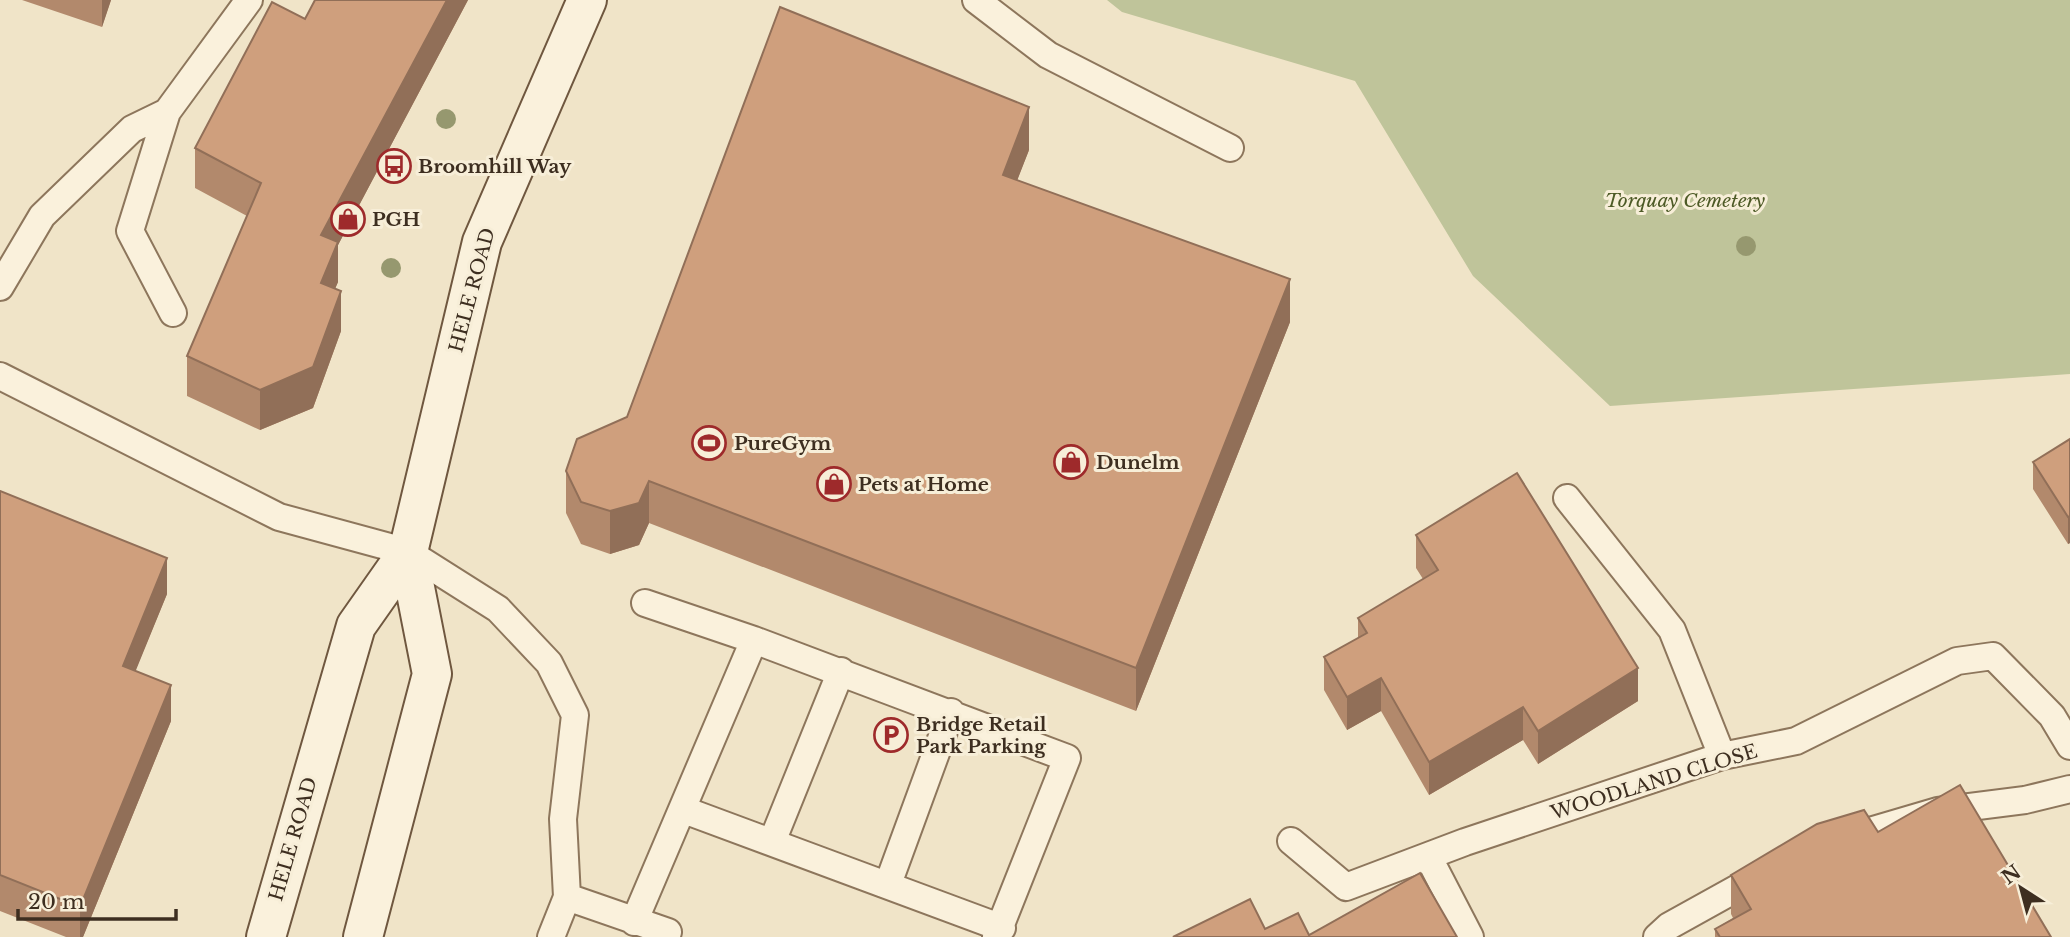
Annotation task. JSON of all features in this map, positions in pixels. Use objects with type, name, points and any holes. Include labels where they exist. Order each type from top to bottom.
[{"type":"main road","name":"HELE ROAD","points":[[266,937],[356,626],[408,552],[482,242],[587,0]]},
{"type":"main road","name":"HELE ROAD","points":[[363,937],[432,674],[408,552]]},
{"type":"lane","points":[[173,313],[130,231],[167,112],[249,0]]},
{"type":"lane","points":[[976,0],[1048,55],[1230,148]]},
{"type":"lane","points":[[0,287],[42,216],[132,129],[167,112]]},
{"type":"lane","points":[[0,376],[279,517],[408,552],[498,609],[549,663],[575,715],[563,819],[566,897],[551,937]]},
{"type":"lane","points":[[1567,498],[1672,630],[1722,756]]},
{"type":"lane","points":[[645,603],[841,671],[1067,758],[999,933],[888,884],[684,810]]},
{"type":"lane","points":[[634,922],[684,810],[754,640]]},
{"type":"lane","name":"WOODLAND CLOSE","points":[[1291,841],[1346,887],[1428,856],[1722,756],[1796,741],[1957,661],[1993,656],[2052,716],[2070,746]]},
{"type":"lane","points":[[772,842],[841,671]]},
{"type":"lane","points":[[888,884],[951,712]]},
{"type":"lane","points":[[1821,845],[1938,811],[2025,800],[2070,789]]},
{"type":"lane","points":[[1428,856],[1470,937]]},
{"type":"lane","points":[[1657,937],[1669,926],[1739,890],[1784,860]]},
{"type":"lane","points":[[566,897],[672,935]]},
{"type":"green space","name":"Torquay Cemetery","points":[[1107,0],[2070,0],[2070,374],[1610,406],[1473,276],[1355,81],[1122,12]]},
{"type":"building","points":[[315,0],[447,0],[321,235],[338,242],[321,283],[341,291],[313,367],[260,390],[187,356],[261,183],[195,148],[272,2],[305,19]]},
{"type":"building","points":[[780,7],[1029,107],[1003,175],[1290,279],[1136,668],[649,481],[639,503],[610,511],[581,502],[566,471],[577,439],[627,417]]},
{"type":"building","points":[[2070,439],[2070,516],[2068,517],[2033,462]]},
{"type":"building","points":[[1517,473],[1638,668],[1538,731],[1523,707],[1429,762],[1381,678],[1347,697],[1324,657],[1367,633],[1358,618],[1438,570],[1416,535]]},
{"type":"building","points":[[0,491],[167,558],[123,666],[171,685],[80,907],[0,875]]},
{"type":"building","points":[[1960,785],[2051,937],[1720,937],[1715,929],[1751,909],[1731,875],[1817,824],[1864,810],[1878,832]]},
{"type":"building","points":[[1420,873],[1457,937],[1173,937],[1250,899],[1265,929],[1298,913],[1309,935]]},
{"type":"place","name":"Broomhill Way","points":[[394,166]]},
{"type":"place","name":"PGH","points":[[348,219]]},
{"type":"place","name":"PureGym","points":[[709,443]]},
{"type":"place","name":"Dunelm","points":[[1071,462]]},
{"type":"place","name":"Pets at Home","points":[[834,484]]},
{"type":"place","name":"Bridge Retail Park Parking","points":[[891,735]]}]
